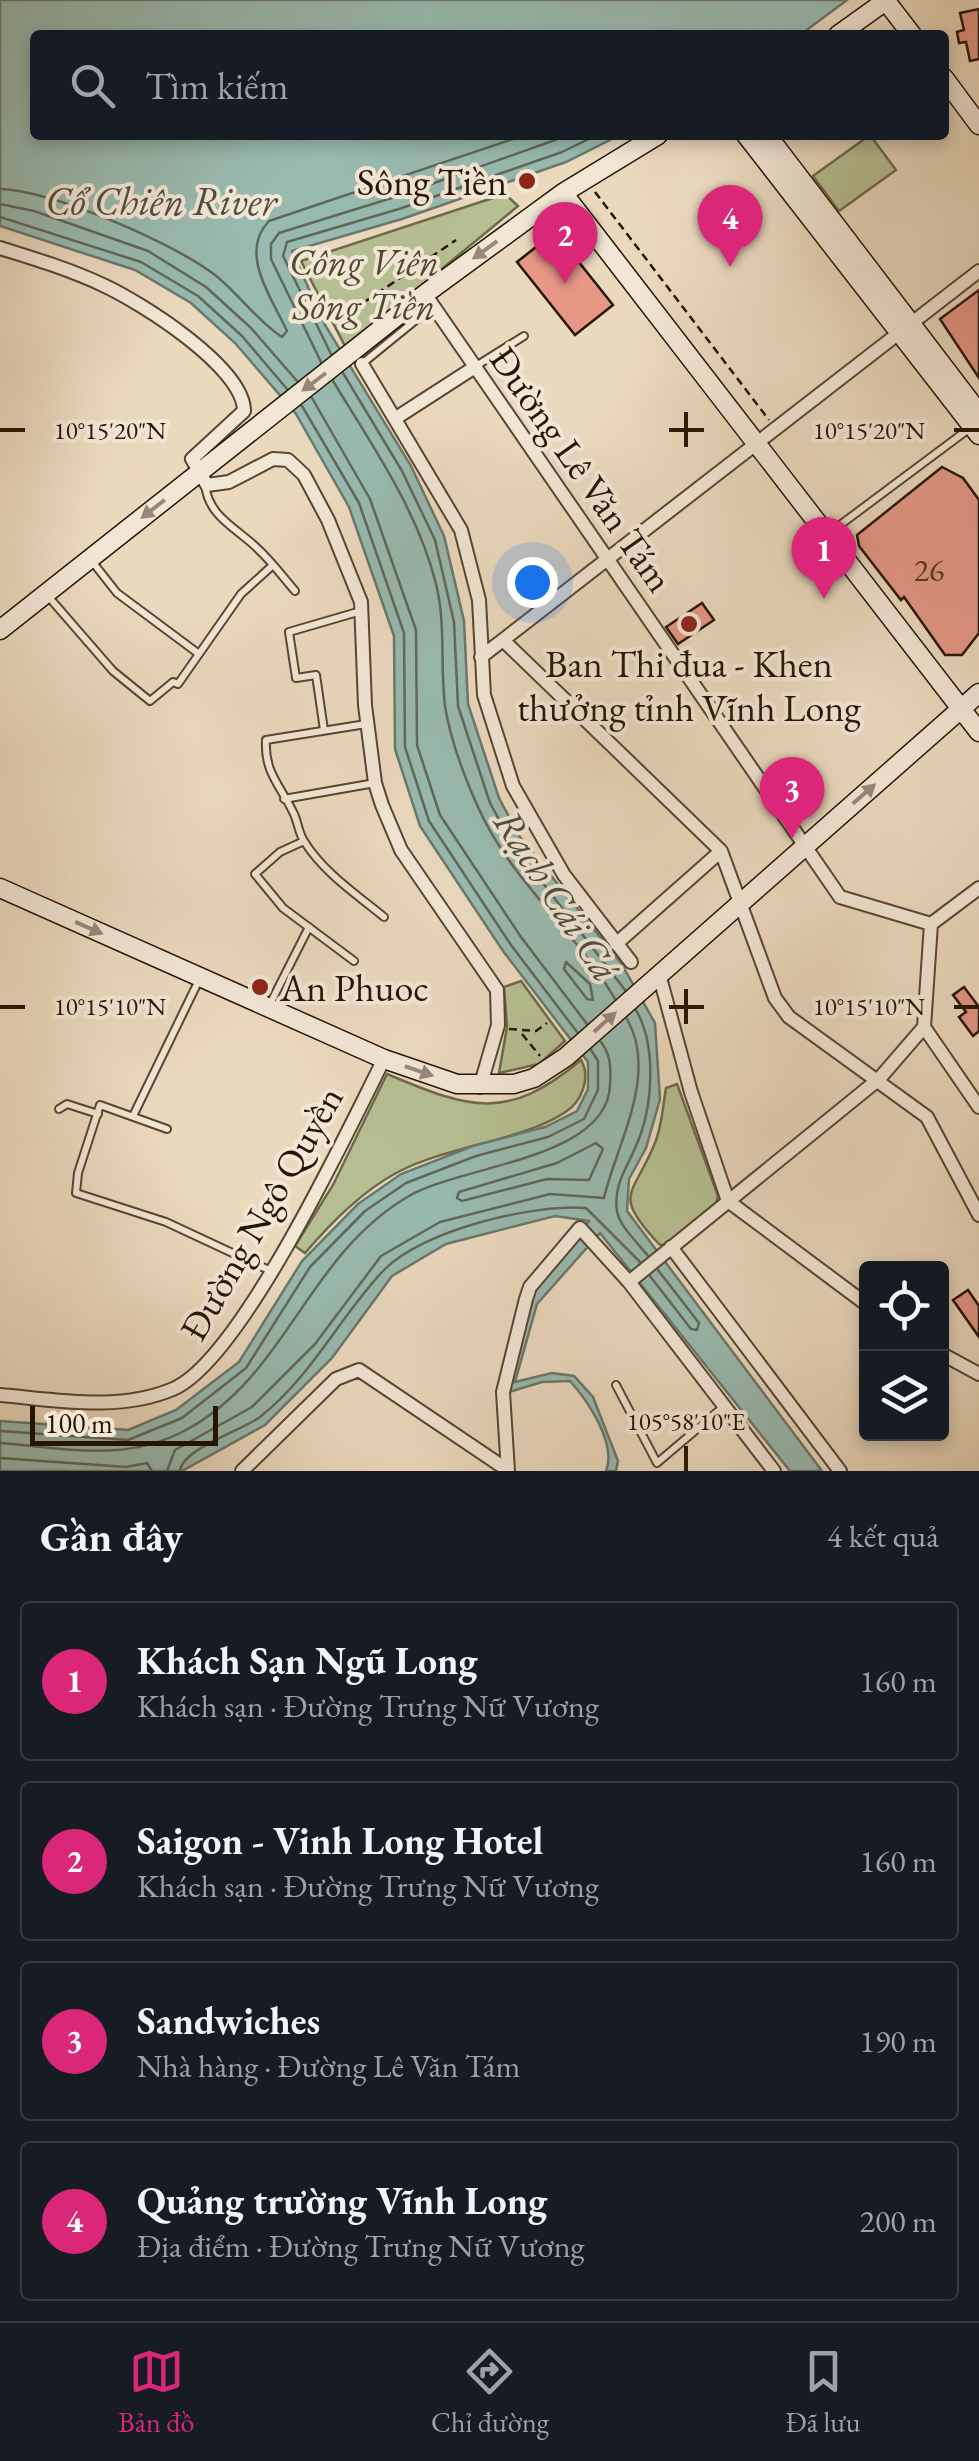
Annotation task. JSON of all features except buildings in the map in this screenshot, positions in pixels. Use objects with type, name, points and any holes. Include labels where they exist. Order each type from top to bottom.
[{"type":"main road","points":[[845,30],[887,0],[908,30]]},
{"type":"main road","points":[[949,85],[979,125]]},
{"type":"main road","points":[[0,630],[202,478],[257,426],[372,338],[429,300],[563,192],[650,140]]},
{"type":"main road","points":[[750,140],[904,328]]},
{"type":"main road","points":[[771,140],[977,425]]},
{"type":"main road","points":[[563,192],[979,732]]},
{"type":"main road","points":[[0,888],[384,1058],[457,1084],[480,1086],[534,1078],[566,1057],[979,693]]},
{"type":"street","points":[[0,248],[107,286],[194,345],[235,382],[244,410],[196,452],[192,465],[202,478],[217,486],[273,458],[288,460],[304,474],[328,520],[362,610],[374,783],[401,850],[497,990],[498,1026],[480,1086]]},
{"type":"street","points":[[481,657],[979,271]]},
{"type":"street","name":"Đường Lê Văn Tám","points":[[429,300],[840,896],[931,924]]},
{"type":"street","points":[[362,364],[461,530],[479,600],[488,717],[512,786],[564,875],[631,962]]},
{"type":"street","points":[[396,418],[475,367]]},
{"type":"street","points":[[504,640],[721,851],[775,998],[788,1017],[928,1117],[979,1216]]},
{"type":"street","points":[[616,944],[721,851]]},
{"type":"street","points":[[633,1280],[879,1079],[924,1027],[931,924],[979,888]]},
{"type":"street","points":[[660,974],[691,1092],[728,1202],[859,1299]]},
{"type":"street","points":[[924,1027],[979,1106]]},
{"type":"street","name":"Đường Ngô Quyền","points":[[0,1395],[87,1402],[136,1400],[175,1388],[202,1372],[271,1271],[323,1181],[384,1058]]},
{"type":"street","points":[[507,1470],[503,1392],[526,1298],[530,1287],[580,1228],[633,1280],[774,1471]]},
{"type":"street","points":[[669,1249],[840,1471]]},
{"type":"street","points":[[949,1358],[979,1374]]},
{"type":"street","points":[[242,1471],[336,1379],[359,1370],[507,1470]]},
{"type":"lane","points":[[362,364],[429,300]]},
{"type":"lane","points":[[475,367],[524,336]]},
{"type":"lane","points":[[826,534],[977,425]]},
{"type":"lane","points":[[202,478],[213,508],[295,591]]},
{"type":"lane","points":[[90,559],[116,593],[199,654]]},
{"type":"lane","points":[[46,594],[113,672],[150,701],[173,682],[178,684],[242,594],[272,565]]},
{"type":"lane","points":[[324,731],[316,674],[296,678],[289,632],[362,610]]},
{"type":"lane","points":[[368,724],[266,740],[272,782],[304,842],[316,859],[384,917]]},
{"type":"lane","points":[[284,799],[374,783]]},
{"type":"lane","points":[[304,842],[280,852],[254,874],[266,892],[354,961]]},
{"type":"lane","points":[[270,1006],[308,927]]},
{"type":"lane","points":[[133,1116],[200,977]]},
{"type":"lane","points":[[59,1109],[67,1104],[98,1114]]},
{"type":"lane","points":[[166,1129],[100,1105],[78,1172],[76,1193],[166,1222],[271,1271]]},
{"type":"lane","points":[[616,1385],[657,1463],[724,1406]]},
{"type":"path","points":[[585,178],[778,428]]},
{"type":"path","points":[[366,300],[456,240]]},
{"type":"path","points":[[542,1059],[533,1043],[536,1031],[547,1024]]},
{"type":"path","points":[[533,1043],[523,1041],[522,1032],[528,1028],[536,1031]]},
{"type":"green space","points":[[863,140],[874,140],[896,170],[839,211],[813,176]]},
{"type":"green space","name":"Công Viên Sông Tiền","points":[[505,194],[518,206],[346,348],[301,261]]},
{"type":"green space","points":[[521,981],[565,1041],[539,1064],[499,1073],[507,1027],[504,987]]},
{"type":"green space","points":[[581,1060],[585,1074],[583,1089],[576,1103],[564,1113],[547,1123],[398,1172],[348,1208],[305,1253],[295,1246],[333,1185],[387,1074],[442,1095],[487,1103],[531,1093]]},
{"type":"green space","points":[[677,1084],[718,1196],[716,1203],[668,1244],[660,1245],[635,1215],[631,1195],[657,1136],[666,1088]]},
{"type":"water","points":[[0,0],[847,0],[807,30],[30,30],[30,140],[610,140],[566,162],[402,219],[292,251],[325,325],[411,466],[444,536],[464,621],[468,704],[499,798],[520,837],[621,963],[655,1023],[660,1099],[646,1148],[629,1179],[627,1211],[822,1471],[790,1471],[600,1233],[537,1304],[515,1382],[552,1373],[574,1376],[593,1397],[618,1461],[616,1471],[606,1471],[608,1448],[604,1436],[570,1381],[542,1382],[506,1393],[530,1292],[589,1221],[555,1216],[446,1244],[392,1276],[332,1358],[265,1425],[182,1471],[0,1471],[0,1421],[128,1430],[176,1410],[239,1362],[302,1261],[358,1204],[401,1174],[473,1146],[545,1127],[577,1111],[588,1089],[588,1062],[503,951],[420,826],[395,749],[394,636],[349,507],[296,414],[235,343],[191,303],[135,270],[0,226]]},
{"type":"place","name":"Sông Tiền","points":[[527,181]]},
{"type":"place","name":"Quảng trường Vĩnh Long","points":[[730,267]]},
{"type":"place","name":"Saigon - Vinh Long Hotel","points":[[565,284]]},
{"type":"place","name":"Khách Sạn Ngũ Long","points":[[824,599]]},
{"type":"place","name":"Ban Thi đua - Khen thưởng tỉnh Vĩnh Long","points":[[689,624]]},
{"type":"place","name":"Sandwiches","points":[[792,839]]},
{"type":"place","name":"An Phuoc","points":[[260,987]]},
{"type":"water label","name":"Cổ Chiên River","points":[[161,201]]},
{"type":"water label","name":"Rạch Cái Cá","points":[[557,895]]}]
